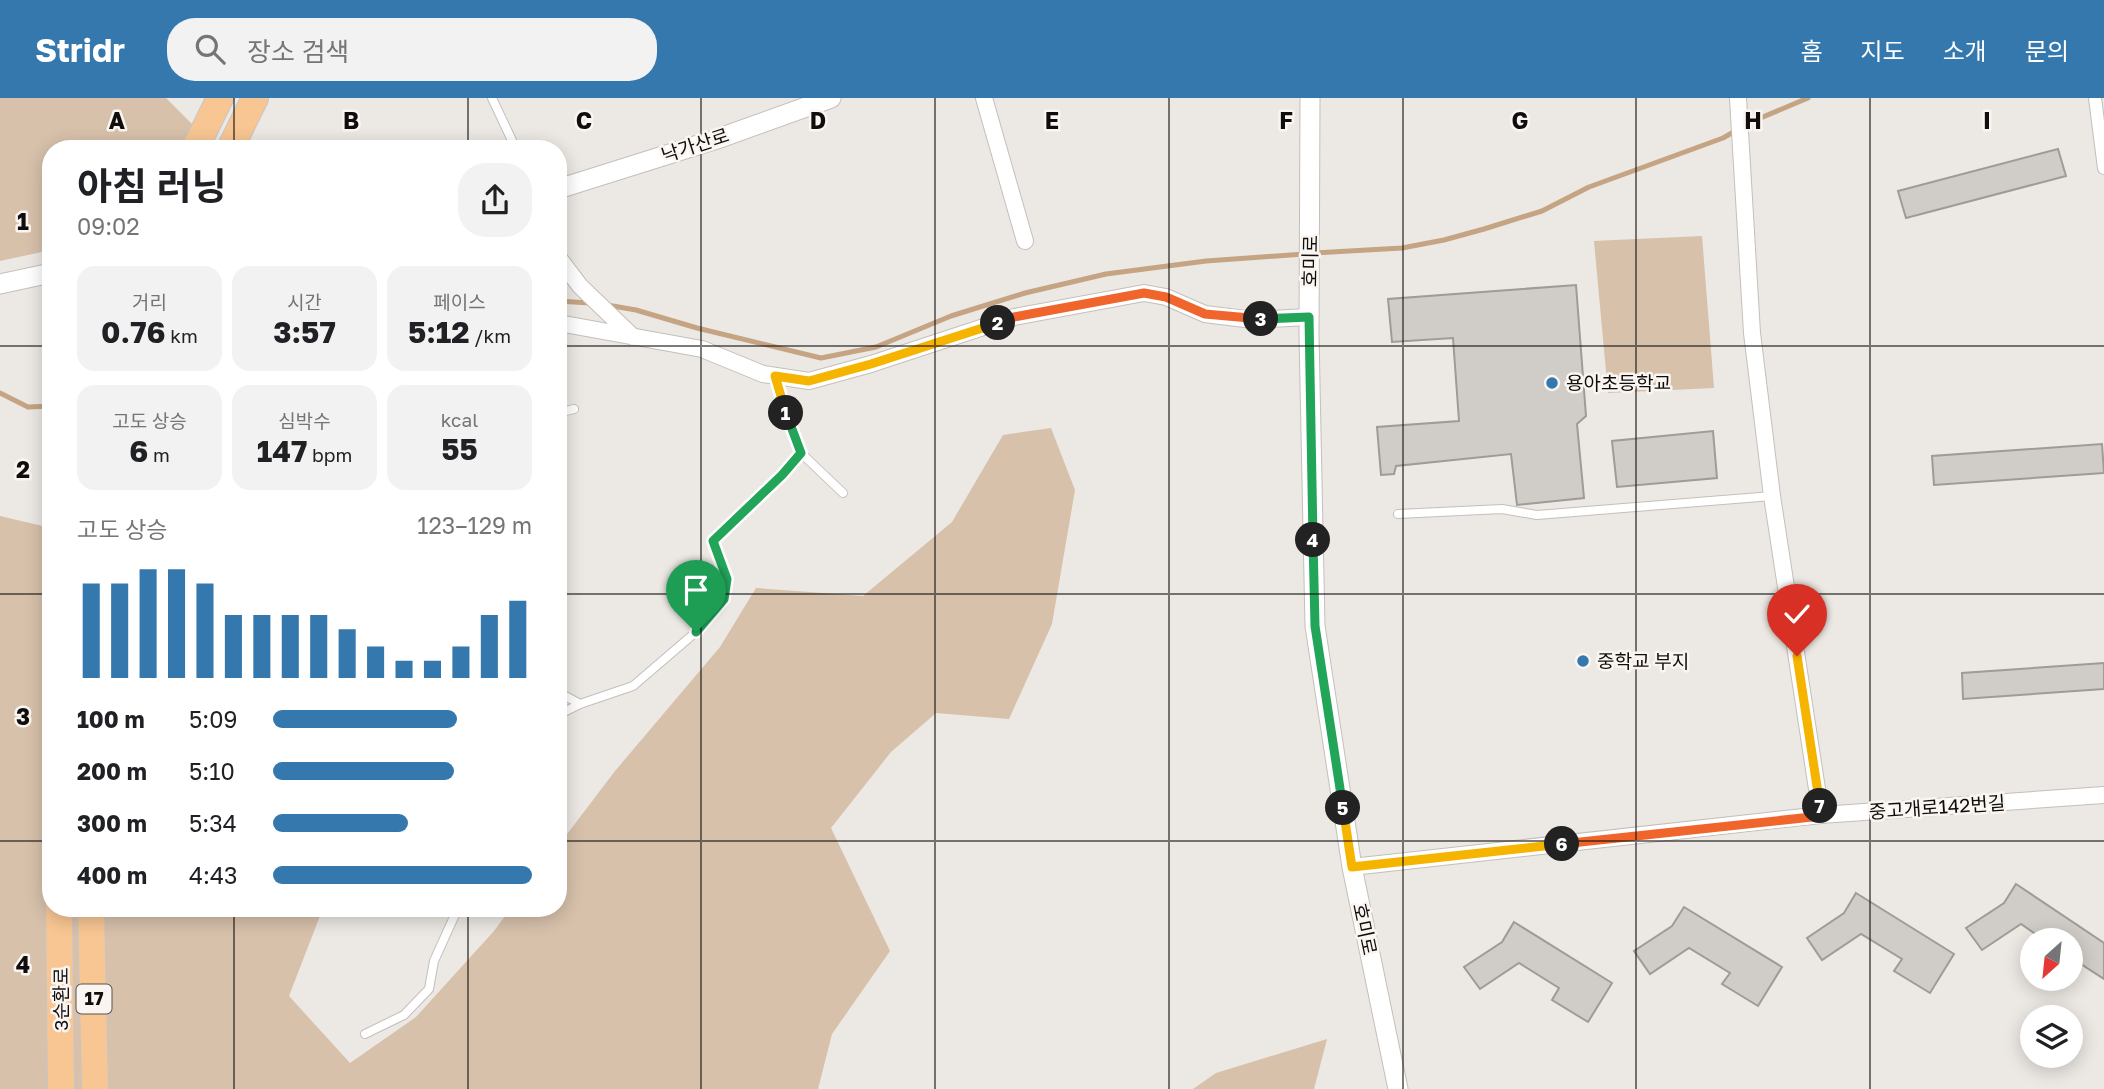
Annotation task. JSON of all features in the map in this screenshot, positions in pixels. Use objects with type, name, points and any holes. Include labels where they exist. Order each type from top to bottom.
[{"type":"highway","points":[[199,140],[220,98]]},
{"type":"highway","points":[[234,140],[255,98]]},
{"type":"highway","name":"3순환로","points":[[59,917],[61,1089]]},
{"type":"highway","name":"3순환로","points":[[91,917],[95,1089]]},
{"type":"street","name":"낙가산로","points":[[567,186],[717,139],[831,98]]},
{"type":"street","points":[[984,98],[1025,241]]},
{"type":"street","name":"호미로","points":[[1310,98],[1309,317],[1315,626],[1352,867],[1398,1089]]},
{"type":"street","points":[[1738,98],[1752,333],[1772,496],[1821,816]]},
{"type":"street","points":[[2095,98],[2104,168]]},
{"type":"street","points":[[567,269],[580,286],[633,337]]},
{"type":"street","points":[[0,284],[42,275]]},
{"type":"street","points":[[567,326],[702,349],[763,374],[809,381],[871,364],[1014,317],[1144,293],[1166,297],[1205,314],[1252,320],[1309,317]]},
{"type":"street","name":"중고개로142번길","points":[[1352,867],[1821,816],[2104,795]]},
{"type":"lane","points":[[492,98],[512,140]]},
{"type":"lane","points":[[775,376],[801,453],[843,493]]},
{"type":"lane","points":[[567,411],[574,409]]},
{"type":"lane","points":[[567,710],[633,686],[696,632],[724,599],[727,579],[713,541],[782,475],[801,453]]},
{"type":"lane","points":[[1398,514],[1502,509],[1537,515],[1772,496]]},
{"type":"lane","points":[[567,697],[580,704]]},
{"type":"lane","points":[[365,1034],[404,1015],[429,989],[434,961],[454,917]]},
{"type":"shaded area","points":[[0,98],[166,98],[204,136],[201,140],[42,140],[42,252],[0,261]]},
{"type":"shaded area","points":[[1702,236],[1714,388],[1608,393],[1594,241]]},
{"type":"shaded area","points":[[1051,428],[1075,490],[1052,624],[1009,719],[936,713],[891,752],[831,828],[890,951],[832,1034],[818,1089],[0,1089],[0,516],[42,526],[42,917],[320,917],[289,996],[350,1063],[416,1017],[504,917],[567,917],[567,834],[615,771],[720,647],[756,588],[863,596],[952,522],[1003,435]]},
{"type":"shaded area","points":[[1327,1039],[1314,1089],[1193,1089],[1216,1073]]},
{"type":"building","points":[[2058,149],[2066,176],[1906,218],[1898,191]]},
{"type":"building","points":[[1576,285],[1586,416],[1577,424],[1584,498],[1517,505],[1511,454],[1396,466],[1394,474],[1381,475],[1377,427],[1459,421],[1453,338],[1392,342],[1388,299]]},
{"type":"building","points":[[1713,431],[1717,478],[1617,487],[1612,441]]},
{"type":"building","points":[[2102,444],[2104,473],[1934,485],[1932,456]]},
{"type":"building","points":[[2104,663],[2104,689],[1963,699],[1962,673]]},
{"type":"building","points":[[2016,884],[2082,928],[2027,928],[2021,924],[1982,950],[1966,928],[2004,903]]},
{"type":"building","points":[[1856,893],[1954,954],[1930,993],[1894,971],[1902,959],[1861,934],[1822,960],[1807,938],[1844,913]]},
{"type":"building","points":[[1684,907],[1782,967],[1758,1006],[1722,984],[1730,973],[1689,948],[1650,974],[1634,951],[1672,926]]},
{"type":"building","points":[[1514,922],[1612,983],[1588,1022],[1552,1000],[1559,988],[1519,963],[1480,989],[1464,967],[1502,942]]},
{"type":"building","points":[[2083,929],[2104,943],[2104,979],[2083,965]]},
{"type":"waterway","points":[[1314,253],[1402,248],[1444,240],[1542,211],[1589,187],[1723,138],[1751,122],[1808,98]]},
{"type":"waterway","points":[[607,305],[636,310],[697,328],[821,358],[876,347],[951,316],[1025,293],[1106,274],[1206,261],[1304,254]]},
{"type":"waterway","points":[[567,302],[590,303]]},
{"type":"waterway","points":[[0,393],[28,407],[42,406]]},
{"type":"place","name":"용아초등학교","points":[[1552,383]]},
{"type":"place","name":"중학교 부지","points":[[1583,661]]},
{"type":"route","points":[[696,632],[724,599],[727,579],[713,541],[782,475],[801,453],[775,376],[809,381],[871,364],[1014,317],[1144,293],[1166,297],[1205,314],[1252,320],[1309,317],[1315,626],[1352,867],[1821,816],[1797,656]]}]
